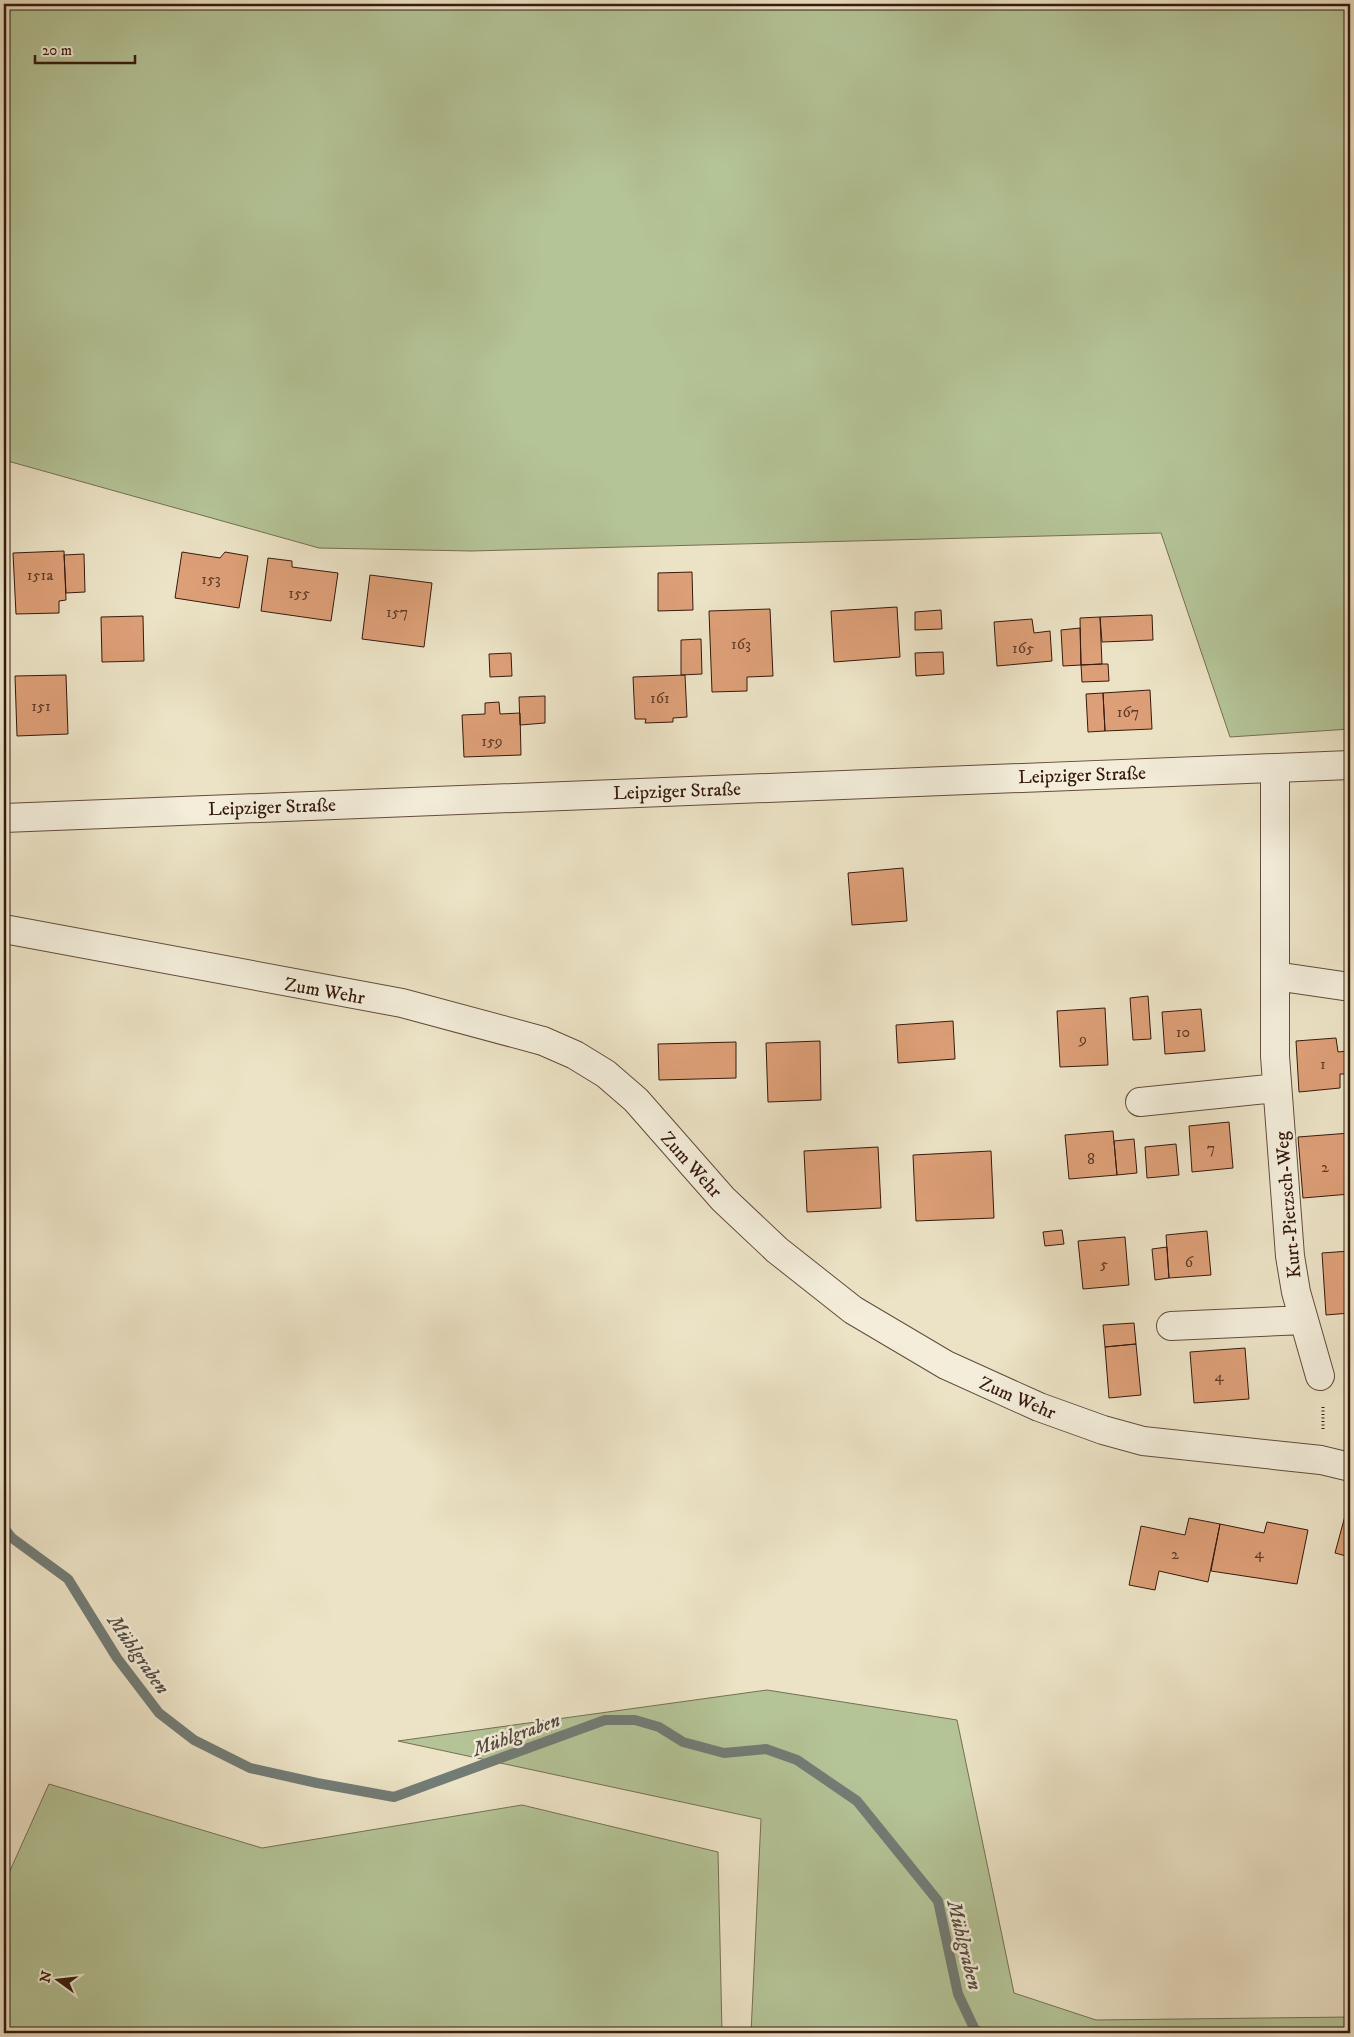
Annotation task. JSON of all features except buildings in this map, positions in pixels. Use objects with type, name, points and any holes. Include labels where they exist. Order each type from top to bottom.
[{"type":"street","name":"Leipziger Straße","points":[[4,818],[1350,764]]},
{"type":"street","name":"Kurt-Pietzsch-Weg","points":[[1275,768],[1274,976],[1277,1088],[1290,1256],[1296,1292],[1320,1376]]},
{"type":"street","name":"Zum Wehr","points":[[4,929],[402,1003],[542,1041],[574,1055],[606,1074],[636,1100],[723,1199],[777,1250],[853,1310],[946,1365],[1039,1407],[1142,1441],[1321,1460],[1350,1467]]},
{"type":"street","points":[[1274,976],[1350,987]]},
{"type":"street","points":[[1140,1102],[1277,1088]]},
{"type":"street","points":[[1171,1326],[1304,1320]]},
{"type":"path","points":[[1320,1376],[1324,1412],[1321,1460]]},
{"type":"green space","points":[[4,4],[1350,4],[1350,729],[1230,737],[1161,533],[471,551],[319,548],[4,460]]},
{"type":"green space","points":[[767,1690],[957,1720],[1014,1993],[1096,2020],[1350,2017],[1350,2033],[751,2033],[761,1819],[398,1741]]},
{"type":"green space","points":[[49,1784],[262,1848],[522,1805],[718,1852],[722,2033],[4,2033],[4,1884]]},
{"type":"waterway","name":"Mühlgraben","points":[[4,1528],[12,1538],[68,1579],[117,1658],[159,1713],[194,1740],[250,1768],[394,1797],[605,1720],[635,1720],[659,1727],[683,1742],[724,1753],[766,1749],[797,1760],[857,1801],[938,1901],[958,1994],[975,2030],[983,2033]]}]
